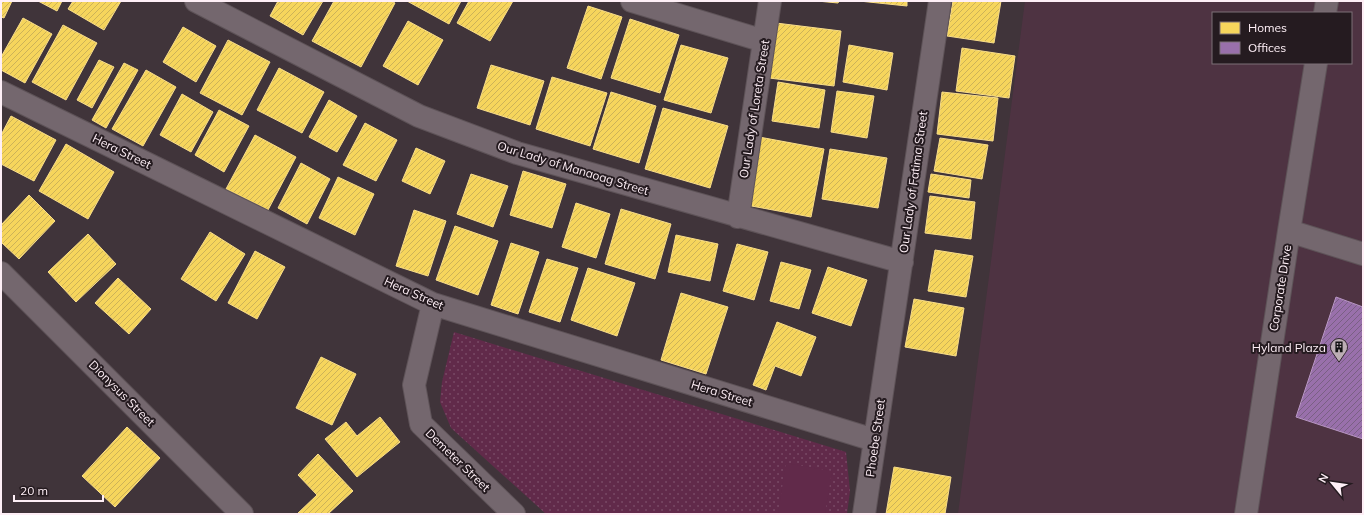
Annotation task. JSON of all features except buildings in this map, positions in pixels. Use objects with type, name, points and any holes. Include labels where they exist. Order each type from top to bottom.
[{"type":"street","name":"Our Lady of Manaoag Street","points":[[196,1],[419,116],[517,153],[738,217],[902,262]]},
{"type":"street","points":[[632,1],[764,41]]},
{"type":"street","name":"Our Lady of Loreta Street","points":[[738,217],[770,1]]},
{"type":"street","name":"Our Lady of Fatima Street","points":[[886,362],[940,1]]},
{"type":"street","points":[[1325,12],[1327,1]]},
{"type":"street","name":"Corporate Drive","points":[[1246,514],[1288,232],[1316,64]]},
{"type":"street","name":"Hera Street","points":[[1,92],[432,304],[874,440]]},
{"type":"street","points":[[1288,232],[1363,254]]},
{"type":"street","name":"Dionysus Street","points":[[1,273],[242,514]]},
{"type":"street","name":"Demeter Street","points":[[432,304],[414,385],[421,424],[514,514]]},
{"type":"street","name":"Phoebe Street","points":[[864,514],[886,362]]},
{"type":"shaded area","points":[[1025,1],[1363,1],[1363,514],[958,514]]},
{"type":"shaded area","points":[[454,332],[846,452],[850,491],[847,514],[546,514],[451,428],[440,402],[442,382]]},
{"type":"shaded area","points":[[786,463],[832,471],[825,514],[778,514]]},
{"type":"place","name":"Hyland Plaza","points":[[1339,362]]}]
